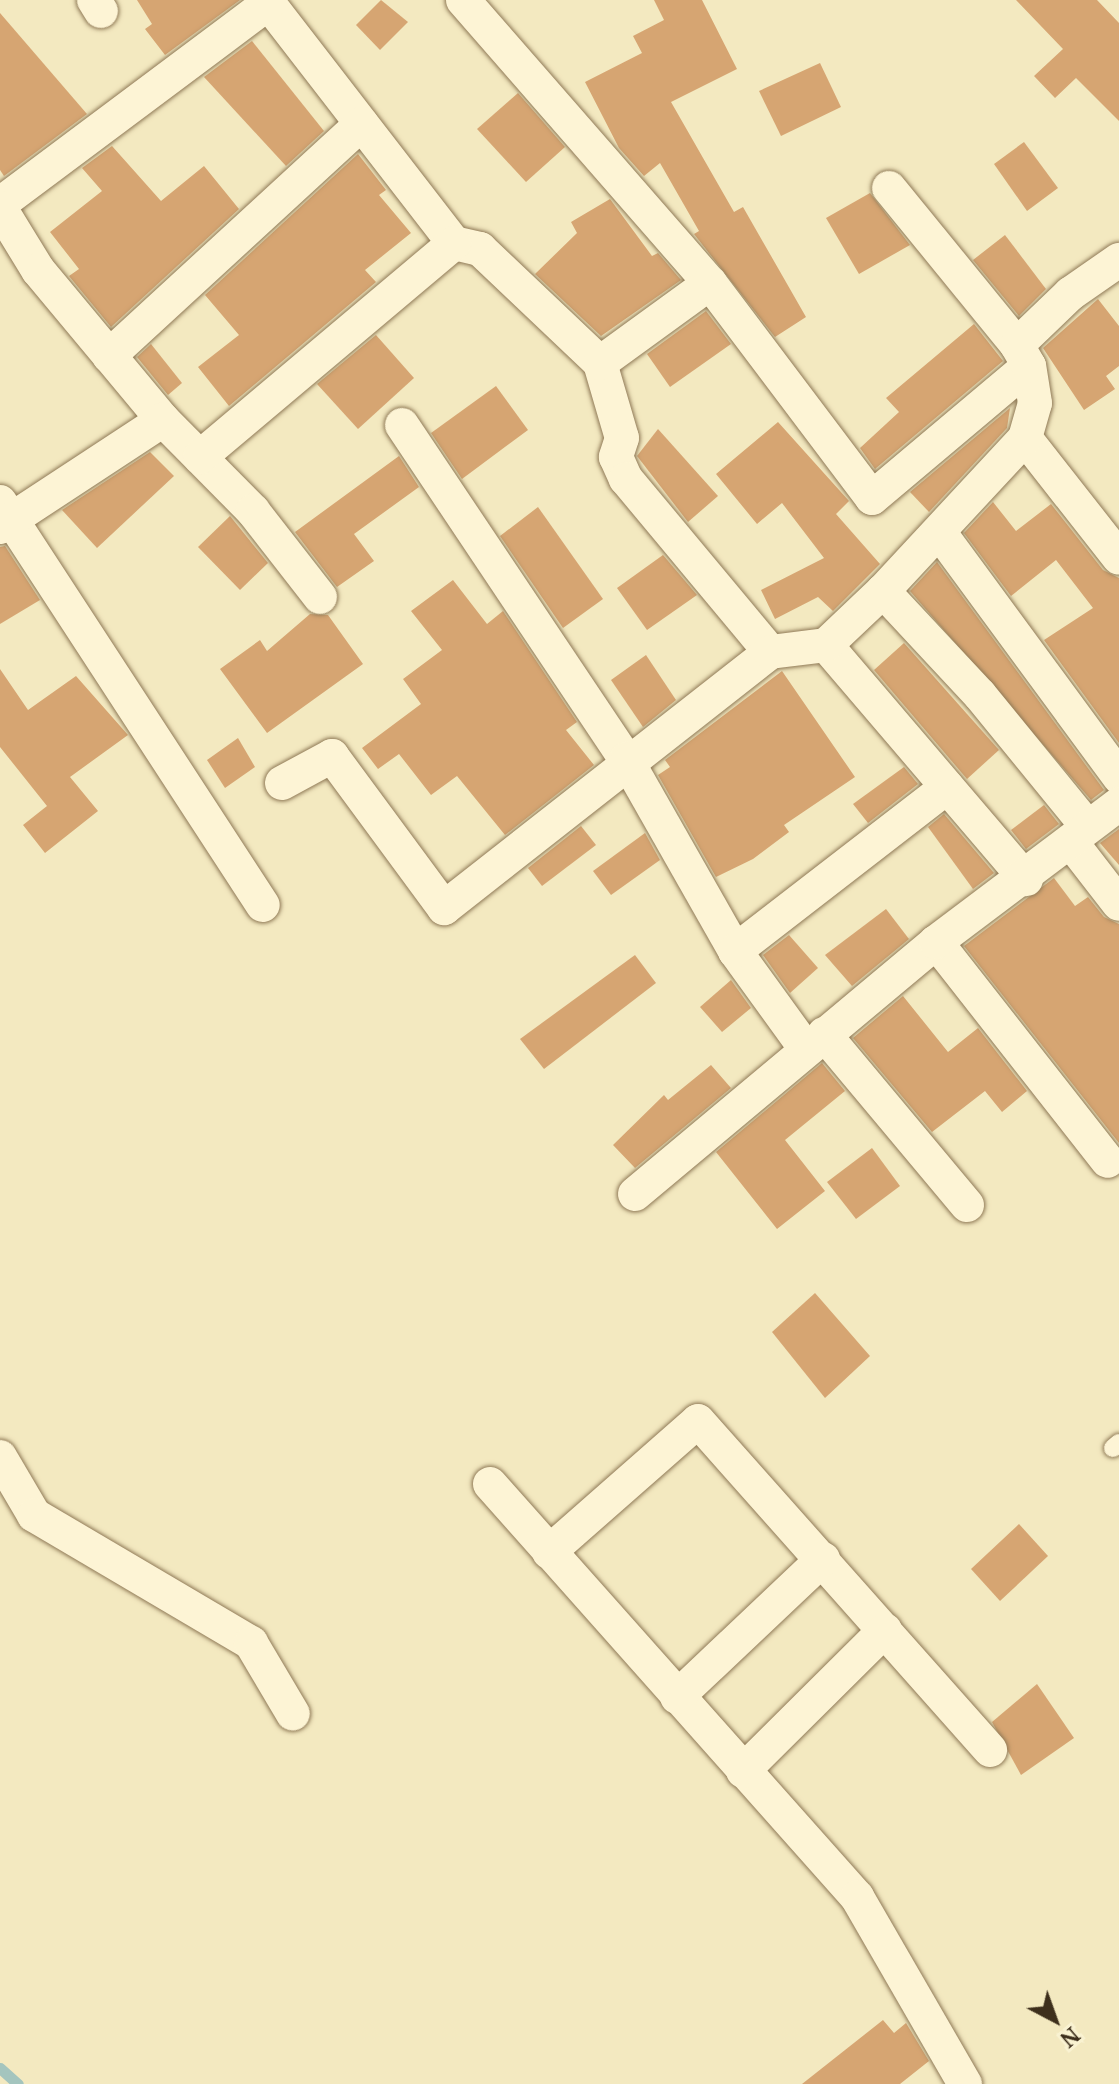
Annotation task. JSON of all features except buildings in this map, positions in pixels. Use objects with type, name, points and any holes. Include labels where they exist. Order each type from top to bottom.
[{"type":"street","points":[[463,0],[710,283],[872,498],[1023,355],[1070,294],[1119,260]]},
{"type":"street","points":[[320,597],[253,511],[163,420],[38,270],[0,206],[268,2],[454,243],[480,249],[600,363],[622,438],[616,457],[626,479],[770,652]]},
{"type":"street","points":[[109,356],[361,124]]},
{"type":"street","points":[[282,783],[332,756],[444,908],[626,759],[770,652],[826,645],[883,591],[1025,438],[1035,403],[1023,355],[889,188]]},
{"type":"street","points":[[200,457],[454,243]]},
{"type":"street","points":[[600,363],[710,283]]},
{"type":"street","points":[[163,420],[3,517],[263,905]]},
{"type":"street","points":[[402,425],[626,759],[735,951],[967,1205]]},
{"type":"street","points":[[1025,438],[1119,558]]},
{"type":"street","points":[[940,533],[1119,777]]},
{"type":"street","points":[[883,591],[1079,834],[1119,904]]},
{"type":"street","points":[[826,645],[1026,879]]},
{"type":"street","points":[[735,951],[947,787]]},
{"type":"street","points":[[635,1194],[936,942],[1026,879],[1119,804]]},
{"type":"street","points":[[936,942],[1108,1161]]},
{"type":"street","points":[[549,1552],[698,1421],[990,1750]]},
{"type":"street","points":[[0,1457],[34,1515],[251,1643],[293,1714]]},
{"type":"street","points":[[490,1484],[857,1897],[965,2084]]},
{"type":"street","points":[[677,1697],[823,1559]]},
{"type":"street","points":[[743,1771],[885,1630]]},
{"type":"waterway","points":[[0,2068],[18,2084]]}]
